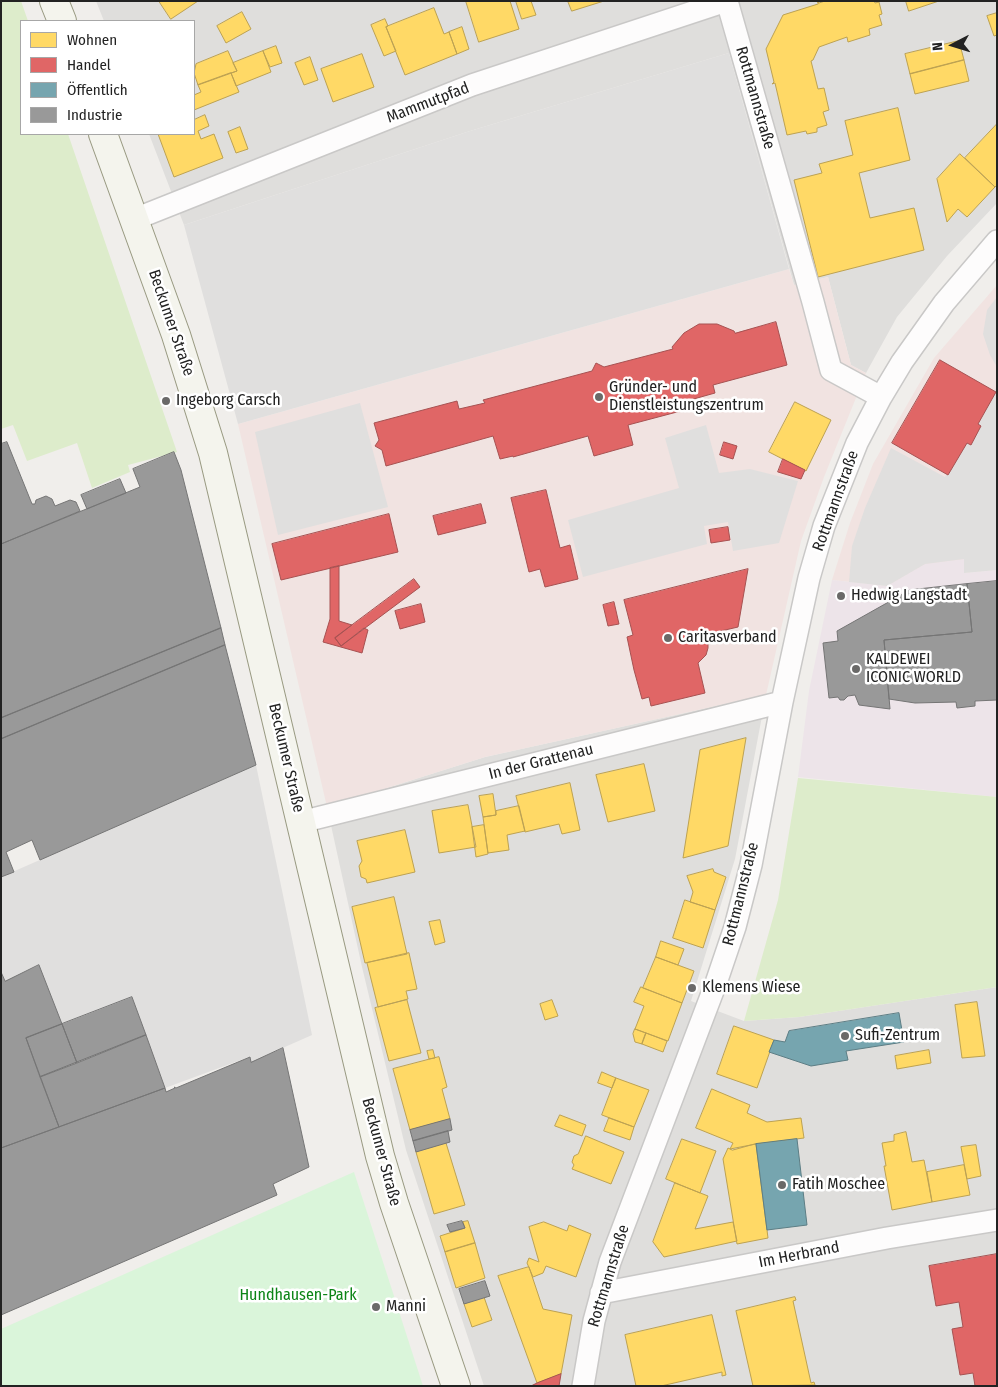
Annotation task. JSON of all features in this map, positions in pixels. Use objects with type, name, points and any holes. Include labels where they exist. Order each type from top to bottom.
[{"type":"street","points":[[54,1],[62,20]]},
{"type":"street","name":"Mammutpfad","points":[[135,219],[472,85],[726,1]]},
{"type":"street","name":"Rottmannstraße","points":[[726,1],[831,370],[881,397]]},
{"type":"street","name":"Beckumer Straße","points":[[103,135],[176,335],[213,453],[380,1156],[456,1386]]},
{"type":"street","name":"Rottmannstraße","points":[[583,1386],[594,1321],[620,1234],[716,983],[735,927],[751,866],[782,702],[809,578],[824,526],[857,443],[902,362],[944,303],[997,241]]},
{"type":"street","name":"In der Grattenau","points":[[301,822],[782,702]]},
{"type":"street","name":"Im Herbrand","points":[[601,1293],[887,1238],[997,1220]]},
{"type":"shaded area","points":[[96,1],[997,1],[997,203],[947,256],[897,317],[866,373],[851,365],[828,277],[794,285],[729,53],[470,131],[184,225],[149,135],[195,135],[195,20],[104,20]]},
{"type":"shaded area","points":[[729,53],[789,269],[238,424],[184,225],[470,131]]},
{"type":"shaded area","points":[[789,269],[794,285],[828,277],[851,365],[866,373],[824,477],[801,541],[766,695],[485,757],[327,807],[238,424]]},
{"type":"shaded area","points":[[997,285],[997,570],[964,573],[887,586],[832,580],[850,523],[873,464],[934,358]]},
{"type":"shaded area","points":[[997,297],[997,367],[990,355],[983,334],[987,310]]},
{"type":"shaded area","points":[[997,386],[997,570],[964,573],[964,559],[925,564],[887,586],[849,582],[852,546],[865,508],[891,448],[945,477]]},
{"type":"shaded area","points":[[360,403],[388,507],[278,535],[255,432]]},
{"type":"shaded area","points":[[706,425],[719,473],[750,469],[798,481],[779,543],[733,551],[728,522],[704,526],[707,544],[583,577],[568,520],[679,488],[665,438]]},
{"type":"shaded area","points":[[965,559],[964,573],[997,570],[997,797],[798,777],[809,691],[832,580],[887,586],[925,564]]},
{"type":"shaded area","points":[[766,695],[735,859],[691,1001],[744,1021],[799,1017],[997,987],[997,1386],[484,1386],[406,1150],[362,967],[327,807],[485,757]]},
{"type":"shaded area","points":[[256,765],[312,1035],[251,1062],[249,1057],[165,1088],[132,997],[62,1024],[39,966],[5,981],[1,972],[1,877]]},
{"type":"green space","points":[[1,1],[21,1],[28,20],[20,20],[20,135],[68,135],[177,452],[128,465],[130,472],[92,488],[77,443],[27,461],[13,425],[1,429]]},
{"type":"green space","points":[[798,778],[997,797],[997,987],[799,1017],[744,1021],[778,900]]},
{"type":"green space","name":"Hundhausen-Park","points":[[354,1172],[423,1386],[1,1386],[1,1329]]},
{"type":"building: Wohnen","points":[[159,1],[198,1],[171,19]]},
{"type":"building: Wohnen","points":[[466,1],[510,1],[519,29],[479,42]]},
{"type":"building: Wohnen","points":[[516,1],[531,1],[536,15],[522,19]]},
{"type":"building: Wohnen","points":[[568,1],[604,1],[572,11]]},
{"type":"building: Wohnen","points":[[817,1],[819,3],[825,1],[879,2],[882,14],[879,15],[882,25],[869,29],[870,35],[848,42],[847,37],[819,47],[811,61],[818,89],[824,88],[829,110],[823,112],[827,125],[817,128],[817,132],[807,134],[806,131],[787,135],[775,83],[772,84],[774,82],[766,49],[783,15],[818,4]]},
{"type":"building: Wohnen","points":[[906,1],[939,1],[909,11]]},
{"type":"building: Wohnen","points":[[434,8],[444,34],[449,32],[457,54],[405,75],[386,27]]},
{"type":"building: Wohnen","points":[[242,12],[251,29],[226,43],[217,26]]},
{"type":"building: Wohnen","points":[[997,13],[997,35],[994,36],[987,16]]},
{"type":"building: Wohnen","points":[[385,19],[388,26],[386,27],[396,51],[384,56],[371,25]]},
{"type":"building: Wohnen","points":[[462,27],[469,49],[457,54],[449,32]]},
{"type":"building: Wohnen","points":[[959,41],[964,60],[910,74],[905,54]]},
{"type":"building: Wohnen","points":[[276,46],[282,63],[270,67],[263,51]]},
{"type":"building: Wohnen","points":[[228,51],[237,71],[198,85],[195,76],[196,64]]},
{"type":"building: Wohnen","points":[[263,51],[271,72],[236,86],[231,73],[237,71],[233,63]]},
{"type":"building: Wohnen","points":[[362,54],[374,87],[333,102],[321,69]]},
{"type":"building: Wohnen","points":[[310,57],[318,80],[304,85],[295,63]]},
{"type":"building: Wohnen","points":[[964,60],[969,81],[915,94],[910,74]]},
{"type":"building: Wohnen","points":[[231,73],[239,92],[195,110],[195,95],[201,92],[198,85]]},
{"type":"building: Wohnen","points":[[898,108],[910,160],[859,173],[870,218],[914,208],[924,250],[818,277],[794,180],[822,173],[819,164],[853,155],[845,121]]},
{"type":"building: Wohnen","points":[[205,115],[209,126],[198,131],[201,139],[214,134],[223,158],[174,177],[158,135],[195,135],[195,120]]},
{"type":"building: Wohnen","points":[[997,124],[997,185],[995,187],[965,158]]},
{"type":"building: Wohnen","points":[[240,127],[248,149],[236,153],[228,132]]},
{"type":"building: Wohnen","points":[[960,154],[995,187],[967,217],[958,209],[947,222],[937,179]]},
{"type":"building: Wohnen","points":[[795,402],[831,420],[806,471],[769,452]]},
{"type":"building: Wohnen","points":[[746,738],[728,846],[683,858],[700,750]]},
{"type":"building: Wohnen","points":[[644,764],[655,811],[608,822],[596,775]]},
{"type":"building: Wohnen","points":[[570,783],[580,830],[562,834],[559,824],[525,832],[516,796]]},
{"type":"building: Wohnen","points":[[493,794],[496,815],[483,817],[479,796]]},
{"type":"building: Wohnen","points":[[468,805],[476,847],[439,853],[432,811]]},
{"type":"building: Wohnen","points":[[519,806],[525,831],[507,835],[509,850],[488,853],[483,817],[496,815],[496,811]]},
{"type":"building: Wohnen","points":[[484,825],[488,854],[476,857],[472,827]]},
{"type":"building: Wohnen","points":[[405,830],[415,872],[367,883],[366,879],[361,877],[359,866],[362,861],[357,841]]},
{"type":"building: Wohnen","points":[[713,869],[714,872],[726,877],[715,910],[690,902],[693,892],[687,876]]},
{"type":"building: Wohnen","points":[[394,897],[407,954],[365,963],[352,907]]},
{"type":"building: Wohnen","points":[[685,900],[715,910],[703,948],[673,938]]},
{"type":"building: Wohnen","points":[[440,920],[445,942],[435,945],[429,922]]},
{"type":"building: Wohnen","points":[[661,941],[684,949],[678,965],[656,957]]},
{"type":"building: Wohnen","points":[[409,953],[417,989],[406,991],[408,999],[378,1007],[367,963]]},
{"type":"building: Wohnen","points":[[656,957],[694,971],[682,1003],[643,988]]},
{"type":"building: Wohnen","points":[[641,987],[682,1003],[668,1041],[635,1029],[644,1006],[634,1002]]},
{"type":"building: Wohnen","points":[[407,1000],[421,1053],[389,1061],[375,1008]]},
{"type":"building: Wohnen","points":[[552,1000],[558,1016],[545,1020],[540,1004]]},
{"type":"building: Wohnen","points":[[977,1002],[985,1056],[962,1058],[955,1005]]},
{"type":"building: Wohnen","points":[[734,1026],[774,1040],[757,1088],[717,1074]]},
{"type":"building: Wohnen","points":[[635,1029],[646,1033],[642,1044],[635,1042],[633,1034]]},
{"type":"building: Wohnen","points":[[646,1033],[667,1041],[663,1052],[642,1044]]},
{"type":"building: Wohnen","points":[[433,1050],[435,1058],[429,1059],[427,1051]]},
{"type":"building: Wohnen","points":[[929,1050],[931,1063],[897,1069],[895,1056]]},
{"type":"building: Wohnen","points":[[439,1057],[447,1087],[442,1089],[450,1119],[410,1130],[393,1069]]},
{"type":"building: Wohnen","points":[[602,1072],[616,1078],[612,1088],[598,1083]]},
{"type":"building: Wohnen","points":[[616,1078],[649,1090],[634,1127],[602,1115]]},
{"type":"building: Wohnen","points":[[712,1089],[750,1105],[747,1113],[767,1122],[801,1118],[804,1138],[730,1149],[733,1143],[696,1128]]},
{"type":"building: Wohnen","points":[[560,1115],[586,1125],[582,1136],[555,1126]]},
{"type":"building: Wohnen","points":[[609,1118],[634,1127],[630,1140],[604,1131]]},
{"type":"building: Wohnen","points":[[906,1132],[912,1162],[924,1160],[932,1202],[892,1210],[882,1143],[894,1141],[894,1135]]},
{"type":"building: Wohnen","points":[[586,1136],[624,1152],[611,1184],[572,1169],[574,1156],[578,1154]]},
{"type":"building: Wohnen","points":[[682,1139],[716,1151],[700,1193],[666,1179]]},
{"type":"building: Wohnen","points":[[446,1143],[465,1205],[434,1214],[416,1152]]},
{"type":"building: Wohnen","points":[[756,1144],[768,1238],[737,1244],[723,1159],[728,1148],[732,1150]]},
{"type":"building: Wohnen","points":[[976,1145],[981,1176],[967,1179],[961,1147]]},
{"type":"building: Wohnen","points":[[964,1165],[970,1195],[932,1202],[927,1172]]},
{"type":"building: Wohnen","points":[[675,1183],[708,1196],[695,1229],[733,1222],[737,1241],[664,1257],[653,1242]]},
{"type":"building: Wohnen","points":[[468,1221],[475,1243],[445,1252],[440,1236],[465,1228],[463,1222]]},
{"type":"building: Wohnen","points":[[544,1222],[567,1231],[569,1225],[591,1234],[576,1277],[546,1266],[543,1273],[533,1277],[527,1263],[529,1258],[539,1262],[529,1227]]},
{"type":"building: Wohnen","points":[[475,1243],[485,1278],[456,1288],[445,1252]]},
{"type":"building: Wohnen","points":[[529,1267],[543,1309],[572,1315],[561,1374],[537,1383],[498,1276]]},
{"type":"building: Wohnen","points":[[484,1297],[492,1320],[472,1327],[464,1304]]},
{"type":"building: Wohnen","points":[[795,1297],[796,1300],[793,1301],[811,1383],[814,1382],[815,1385],[753,1386],[736,1311]]},
{"type":"building: Wohnen","points":[[712,1315],[726,1375],[722,1376],[722,1372],[661,1386],[636,1386],[625,1335]]},
{"type":"building: Handel","name":"Gründer- und Dienstleistungszentrum","points":[[776,322],[787,365],[713,385],[715,393],[690,400],[692,408],[628,425],[633,445],[594,456],[588,436],[500,459],[493,436],[386,466],[382,450],[375,446],[379,440],[374,423],[457,401],[459,409],[485,403],[483,400],[592,371],[596,363],[604,367],[673,349],[672,347],[684,333],[699,324],[717,324],[735,333]]},
{"type":"building: Handel","points":[[940,360],[996,392],[978,424],[981,426],[971,445],[967,443],[948,475],[892,443]]},
{"type":"building: Handel","points":[[724,442],[737,446],[733,459],[720,455]]},
{"type":"building: Handel","points":[[783,459],[805,470],[801,479],[778,472]]},
{"type":"building: Handel","points":[[546,490],[560,548],[570,545],[578,579],[545,587],[540,569],[529,572],[511,498]]},
{"type":"building: Handel","points":[[481,504],[486,523],[438,535],[433,516]]},
{"type":"building: Handel","points":[[389,514],[398,552],[281,580],[272,544]]},
{"type":"building: Handel","points":[[728,527],[730,540],[711,543],[709,530]]},
{"type":"building: Handel","points":[[339,566],[339,621],[352,625],[335,638],[341,646],[364,628],[368,630],[362,653],[323,642],[330,619],[330,568]]},
{"type":"building: Handel","name":"Caritasverband","points":[[748,569],[738,627],[708,634],[706,655],[698,663],[705,693],[651,706],[649,697],[642,699],[634,670],[627,637],[633,635],[624,600]]},
{"type":"building: Handel","points":[[414,579],[420,587],[341,646],[335,638]]},
{"type":"building: Handel","points":[[614,602],[619,624],[608,626],[603,605]]},
{"type":"building: Handel","points":[[421,604],[425,622],[400,629],[395,611]]},
{"type":"building: Handel","points":[[997,1254],[997,1386],[975,1386],[973,1373],[960,1375],[952,1329],[963,1327],[959,1302],[936,1306],[929,1266]]},
{"type":"building: Handel","points":[[561,1374],[559,1386],[531,1386],[537,1383]]},
{"type":"building: Öffentlich","name":"Sufi-Zentrum","points":[[899,1013],[904,1042],[846,1051],[848,1060],[811,1066],[769,1052],[774,1040],[785,1042],[789,1031]]},
{"type":"building: Öffentlich","name":"Fatih Moschee","points":[[797,1139],[807,1225],[767,1230],[756,1144]]},
{"type":"building: Industrie","points":[[7,442],[32,504],[46,496],[52,499],[55,506],[70,500],[76,502],[80,511],[1,544],[1,444]]},
{"type":"building: Industrie","points":[[174,452],[181,470],[221,628],[1,718],[1,544],[140,487],[133,469]]},
{"type":"building: Industrie","points":[[120,479],[126,493],[87,509],[81,495]]},
{"type":"building: Industrie","points":[[997,581],[997,700],[975,701],[975,706],[957,708],[956,702],[915,703],[889,699],[884,640],[972,632],[967,584]]},
{"type":"building: Industrie","name":"KALDEWEI ICONIC WORLD","points":[[967,584],[972,632],[884,640],[890,709],[859,705],[855,695],[848,696],[844,700],[840,700],[838,697],[829,698],[823,643],[838,641],[837,631],[910,590]]},
{"type":"building: Industrie","points":[[221,628],[225,645],[1,739],[1,718]]},
{"type":"building: Industrie","points":[[225,645],[256,765],[40,860],[32,840],[6,852],[14,872],[1,877],[1,739]]},
{"type":"building: Industrie","points":[[39,965],[62,1024],[26,1038],[59,1127],[1,1148],[1,972],[5,981]]},
{"type":"building: Industrie","points":[[132,997],[146,1035],[77,1063],[62,1024]]},
{"type":"building: Industrie","points":[[62,1024],[77,1063],[40,1077],[26,1038]]},
{"type":"building: Industrie","points":[[146,1035],[165,1088],[59,1127],[40,1077]]},
{"type":"building: Industrie","points":[[283,1048],[309,1167],[273,1184],[277,1195],[1,1315],[1,1148],[165,1088],[166,1092],[174,1087],[176,1088],[250,1057],[251,1062]]},
{"type":"building: Industrie","points":[[450,1119],[452,1130],[413,1141],[410,1130]]},
{"type":"building: Industrie","points":[[448,1131],[450,1142],[416,1152],[413,1141]]},
{"type":"building: Industrie","points":[[462,1221],[465,1228],[450,1232],[447,1225]]},
{"type":"building: Industrie","points":[[485,1281],[490,1296],[464,1304],[459,1289]]},
{"type":"place","name":"Gründer- und Dienstleistungszentrum","points":[[599,397]]},
{"type":"place","name":"Ingeborg Carsch","points":[[166,401]]},
{"type":"place","name":"Hedwig Langstadt","points":[[841,596]]},
{"type":"place","name":"Caritasverband","points":[[668,638]]},
{"type":"place","name":"KALDEWEI ICONIC WORLD","points":[[856,669]]},
{"type":"place","name":"Klemens Wiese","points":[[692,988]]},
{"type":"place","name":"Sufi-Zentrum","points":[[845,1036]]},
{"type":"place","name":"Fatih Moschee","points":[[782,1185]]},
{"type":"place","name":"Manni","points":[[376,1307]]}]
